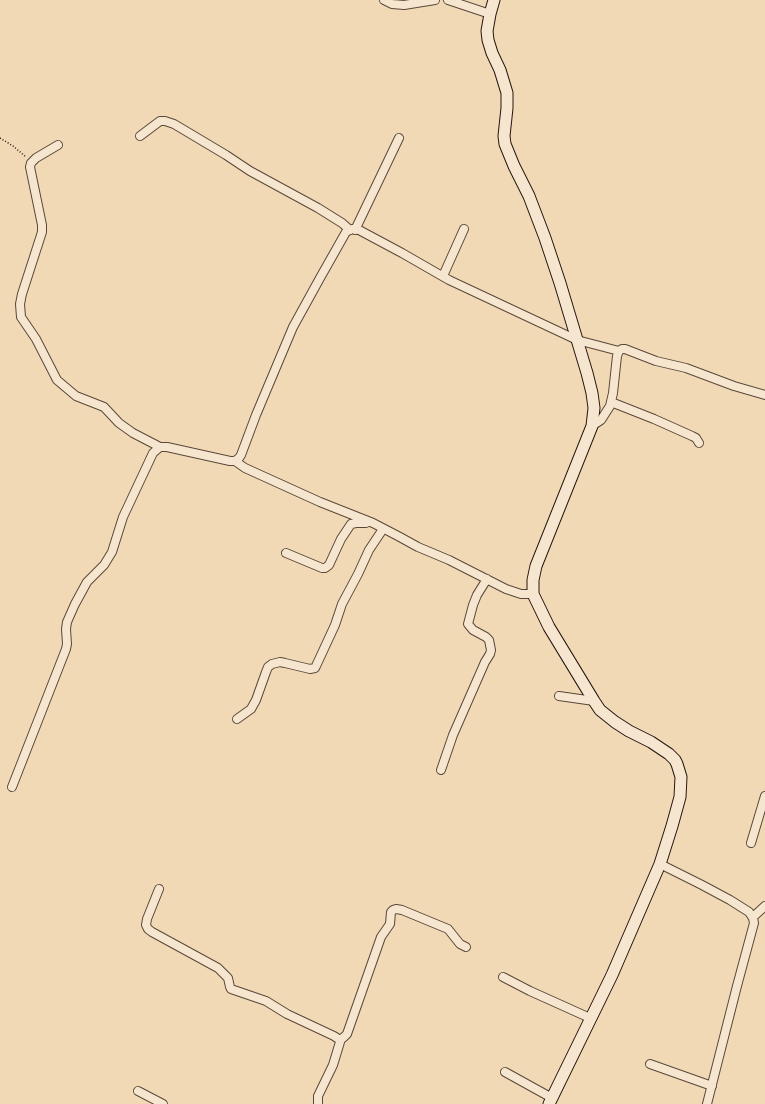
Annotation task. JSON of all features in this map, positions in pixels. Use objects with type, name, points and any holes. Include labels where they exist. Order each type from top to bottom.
[{"type":"street","points":[[384,0],[392,4],[404,5],[435,0]]},
{"type":"street","points":[[448,0],[490,14]]},
{"type":"street","points":[[494,0],[487,31],[492,53],[502,76],[507,93],[504,136],[505,144],[543,231],[587,373],[594,408],[592,426],[536,566],[533,580],[533,594],[549,627],[600,710],[615,722],[669,754],[676,760],[681,777],[680,797],[660,864],[612,975],[551,1101],[505,1072]]},
{"type":"street","points":[[140,136],[160,121],[174,124],[250,171],[318,208],[353,230]]},
{"type":"street","points":[[353,230],[399,138]]},
{"type":"street","points":[[58,145],[36,158],[30,166],[42,225],[42,232],[20,304],[21,317],[36,339],[57,380],[76,396],[104,407],[119,423],[133,433],[160,447],[173,448],[235,461],[245,468],[320,502],[372,523],[418,547],[449,560],[506,589],[521,594],[533,594]]},
{"type":"street","points":[[443,276],[464,229]]},
{"type":"street","points":[[235,461],[241,454],[293,327],[346,232],[353,230],[359,230],[443,276],[577,340],[619,351],[625,349],[656,361],[686,368],[765,395]]},
{"type":"street","points":[[592,426],[601,420],[608,411],[612,402],[619,351]]},
{"type":"street","points":[[612,402],[692,436],[696,438],[699,443]]},
{"type":"street","points":[[12,787],[66,649],[67,622],[87,582],[104,565],[110,556],[115,545],[123,517],[153,453],[160,447]]},
{"type":"street","points":[[286,553],[325,568],[329,565],[341,539],[351,524],[356,522],[372,523]]},
{"type":"street","points":[[237,719],[251,709],[256,700],[266,672],[272,664],[285,662],[310,669],[315,668],[335,625],[342,604],[369,550],[383,529]]},
{"type":"street","points":[[441,770],[453,735],[491,650],[489,640],[473,630],[468,624],[477,595],[487,579]]},
{"type":"street","points":[[559,696],[594,701]]},
{"type":"street","points":[[751,843],[765,796]]},
{"type":"street","points":[[660,864],[730,900],[749,912],[753,917],[754,923],[707,1104]]},
{"type":"street","points":[[159,889],[146,925],[152,932],[218,968],[228,978],[231,989],[266,1002],[340,1040]]},
{"type":"street","points":[[753,917],[765,906]]},
{"type":"street","points":[[318,1104],[318,1096],[333,1065],[340,1040],[347,1034],[381,937],[390,924],[391,912],[396,909],[402,910],[448,929],[460,944],[466,947]]},
{"type":"street","points":[[503,977],[590,1018]]},
{"type":"street","points":[[650,1064],[712,1086]]},
{"type":"street","points":[[138,1090],[163,1104]]},
{"type":"path","points":[[0,138],[14,146],[31,163]]}]
